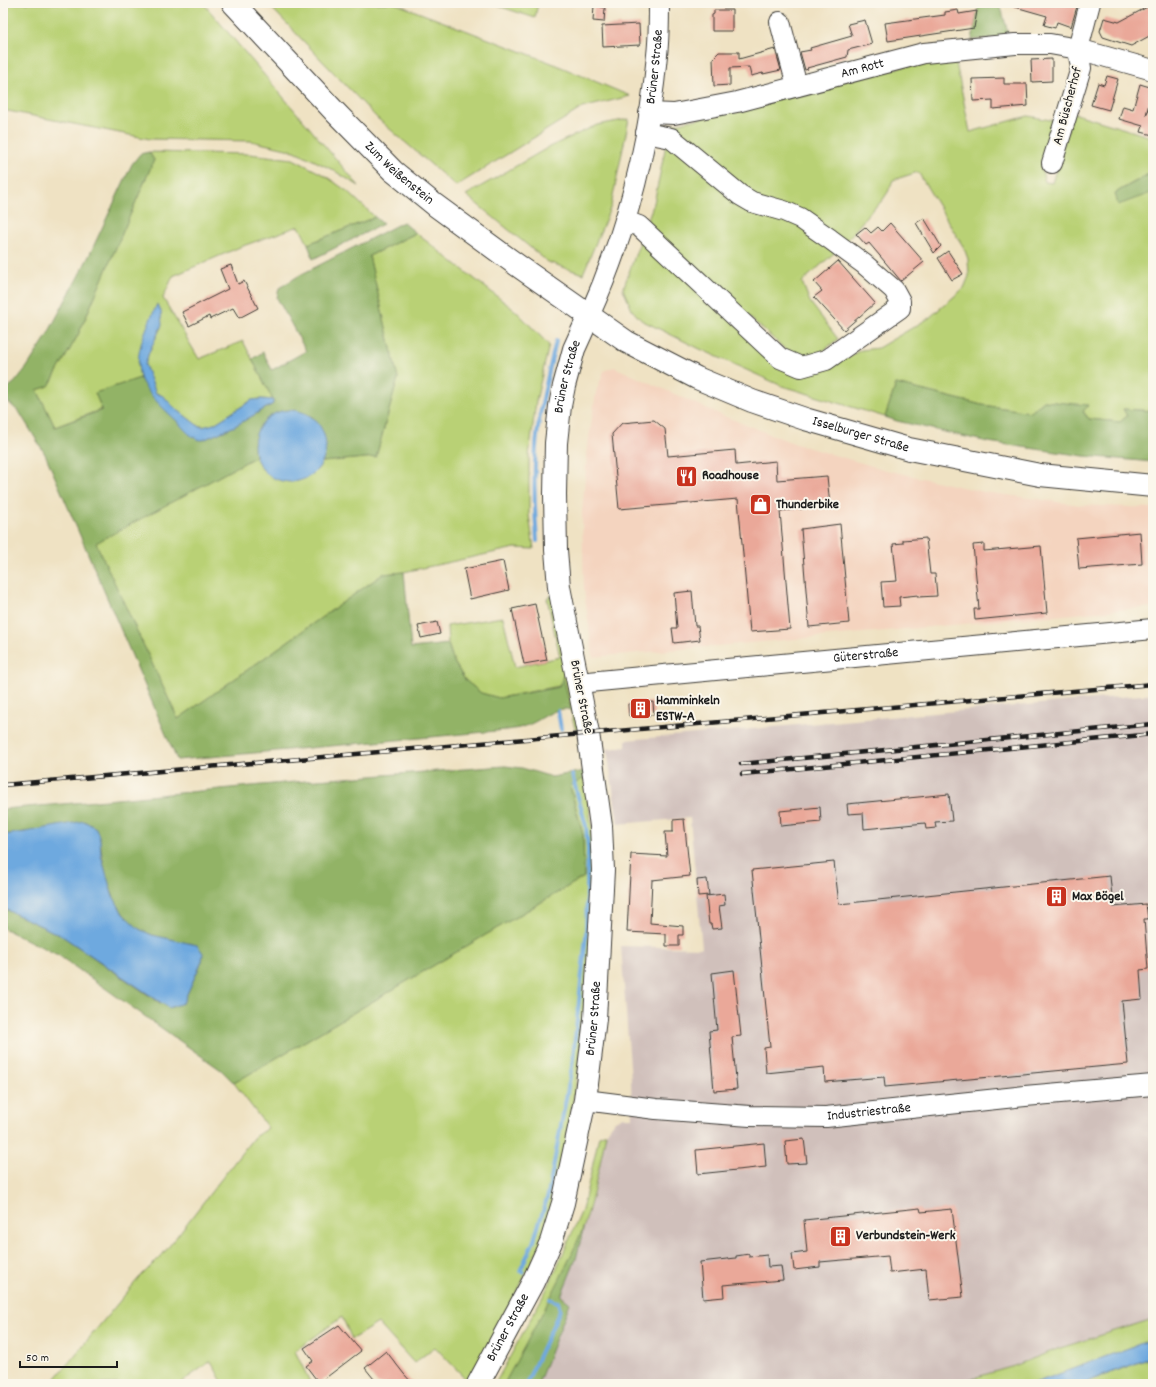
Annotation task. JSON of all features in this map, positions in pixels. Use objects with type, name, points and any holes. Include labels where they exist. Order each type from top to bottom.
[{"type":"main road","name":"Zum Weißenstein","points":[[233,3],[336,113],[393,171],[435,205],[589,316]]},
{"type":"main road","name":"Isselburger Straße","points":[[589,316],[626,342],[697,378],[752,401],[805,419],[909,449],[1040,475],[1153,486]]},
{"type":"main road","name":"Brüner Straße","points":[[478,1384],[533,1282],[552,1242],[563,1203],[585,1100],[595,1019],[602,915],[603,870],[600,818],[588,733],[559,587],[556,550],[554,460],[559,413],[564,386],[574,349],[589,316]]},
{"type":"street","name":"Brüner Straße","points":[[589,316],[603,285],[633,197],[646,133],[657,55],[659,3]]},
{"type":"street","points":[[1078,49],[1090,3]]},
{"type":"street","points":[[780,22],[797,86]]},
{"type":"street","name":"Am Rott","points":[[649,113],[674,114],[737,102],[924,53],[1015,44],[1050,44],[1078,49],[1153,70]]},
{"type":"street","name":"Am Büscherhof","points":[[1052,163],[1081,68],[1078,49]]},
{"type":"street","points":[[625,221],[639,226],[780,358],[801,367],[826,360],[900,308],[900,301],[894,290],[864,264],[800,218],[784,211],[752,202],[740,195],[671,138],[646,133]]},
{"type":"street","name":"Güterstraße","points":[[578,683],[1153,629]]},
{"type":"street","name":"Industriestraße","points":[[585,1100],[664,1110],[750,1116],[826,1117],[1025,1096],[1153,1085]]},
{"type":"shaded area","points":[[614,367],[726,417],[796,444],[886,470],[984,492],[1080,505],[1153,508],[1153,607],[593,657],[584,590],[582,513],[588,445],[596,392],[604,371]]},
{"type":"shaded area","points":[[1153,694],[1153,1319],[1060,1348],[1014,1366],[953,1384],[538,1384],[570,1303],[561,1296],[576,1259],[596,1184],[606,1133],[615,1121],[623,1117],[632,1117],[631,1079],[621,946],[702,948],[690,818],[618,824],[607,749],[626,747],[626,740]]},
{"type":"green space","points":[[3,3],[203,3],[359,186],[333,170],[295,151],[251,141],[150,139],[3,110]]},
{"type":"green space","points":[[267,3],[394,3],[549,62],[630,96],[582,108],[456,186],[377,118]]},
{"type":"green space","points":[[489,3],[538,3],[535,18]]},
{"type":"green space","points":[[979,3],[1000,3],[1009,37],[972,40]]},
{"type":"green space","points":[[955,58],[970,132],[1028,116],[1056,121],[1042,171],[1045,182],[1052,183],[1073,113],[1151,137],[1150,173],[1115,193],[1151,193],[1153,201],[1153,411],[1123,409],[1127,416],[1120,422],[1089,419],[1083,411],[1088,406],[1044,401],[1031,412],[982,405],[896,384],[885,417],[782,386],[700,349],[641,320],[632,310],[623,289],[642,236],[769,356],[821,371],[861,350],[878,348],[929,318],[964,288],[969,276],[968,259],[964,248],[918,172],[893,180],[882,201],[872,210],[843,245],[802,282],[810,302],[838,339],[818,355],[797,360],[646,224],[654,203],[670,125],[729,112],[869,73]]},
{"type":"green space","points":[[629,119],[611,206],[583,274],[548,262],[466,195],[549,147],[597,125]]},
{"type":"green space","points":[[149,152],[249,154],[293,159],[324,175],[347,191],[375,217],[308,244],[299,226],[240,247],[173,276],[163,298],[199,359],[243,341],[273,400],[252,400],[214,424],[207,427],[197,425],[175,408],[163,396],[156,393],[145,365],[149,352],[162,325],[138,364],[140,378],[95,393],[102,409],[55,427],[37,390],[49,386],[78,335],[154,160]]},
{"type":"green space","points":[[149,152],[154,160],[78,335],[49,386],[37,390],[55,427],[102,410],[95,393],[140,378],[153,397],[203,440],[235,426],[273,404],[273,400],[252,359],[263,352],[272,370],[306,351],[277,298],[279,288],[300,275],[403,222],[416,233],[369,256],[398,378],[376,457],[322,462],[324,448],[322,435],[321,430],[314,418],[298,411],[281,411],[254,450],[255,457],[96,543],[178,719],[383,574],[404,572],[411,648],[448,644],[454,662],[465,680],[481,693],[499,698],[559,687],[563,676],[571,710],[565,709],[554,711],[526,726],[507,730],[177,760],[45,454],[20,413],[3,397],[3,392],[15,382],[27,367],[45,339],[89,256],[132,164],[140,154]]},
{"type":"green space","points":[[1153,172],[1153,201],[1151,193],[1118,205],[1115,193]]},
{"type":"green space","points":[[375,217],[383,224],[313,259],[308,244]]},
{"type":"green space","points":[[416,233],[517,312],[549,345],[536,401],[529,456],[529,515],[534,549],[515,548],[404,572],[383,574],[178,719],[95,543],[255,457],[263,470],[269,476],[318,469],[322,462],[376,457],[398,378],[369,256]]},
{"type":"green space","points":[[896,384],[982,405],[1031,412],[1044,401],[1088,405],[1083,412],[1089,419],[1120,422],[1127,416],[1123,409],[1153,411],[1153,462],[1084,456],[988,442],[897,421],[885,417]]},
{"type":"green space","points":[[552,595],[580,729],[575,729],[563,677],[559,686],[499,698],[481,693],[465,680],[454,662],[448,644],[447,626],[503,617],[515,667],[560,657],[547,598]]},
{"type":"green space","points":[[505,766],[522,768],[552,777],[584,771],[585,778],[570,786],[583,835],[584,877],[234,1083],[221,1070],[58,955],[3,928],[3,908],[62,936],[160,1003],[183,1003],[202,961],[202,953],[197,946],[154,936],[131,923],[116,902],[111,890],[104,864],[100,839],[25,832],[3,835],[3,809],[317,780]]},
{"type":"green space","points":[[585,778],[596,855],[591,952],[580,1059],[564,1156],[542,1242],[470,1384],[456,1384],[464,1377],[435,1347],[414,1363],[378,1323],[352,1339],[342,1317],[295,1351],[311,1384],[223,1384],[211,1361],[179,1384],[51,1384],[138,1279],[163,1254],[254,1137],[268,1128],[234,1083],[584,877],[583,835],[570,785]]},
{"type":"green space","points":[[606,1133],[591,1203],[584,1226],[567,1267],[504,1384],[495,1384],[548,1287],[569,1240],[582,1210],[599,1136]]},
{"type":"green space","points":[[584,1226],[576,1259],[561,1296],[570,1303],[538,1384],[504,1384],[536,1326]]},
{"type":"green space","points":[[1153,1319],[1153,1339],[1032,1384],[953,1384],[1014,1366],[1060,1348]]},
{"type":"green space","points":[[1153,1357],[1153,1384],[1081,1384]]},
{"type":"water","points":[[157,304],[161,311],[162,325],[149,352],[145,365],[156,393],[163,396],[175,408],[197,425],[202,427],[214,424],[252,400],[273,400],[273,404],[235,426],[203,440],[199,440],[188,434],[151,394],[140,377],[138,358],[142,339]]},
{"type":"water","points":[[290,410],[304,413],[316,420],[323,432],[326,446],[323,460],[316,472],[304,479],[290,482],[276,479],[264,472],[257,460],[254,446],[257,432],[264,420],[276,413]]},
{"type":"water","points":[[84,821],[96,828],[100,839],[101,855],[112,894],[123,914],[139,929],[152,935],[197,945],[203,953],[202,961],[183,1003],[169,1008],[62,936],[3,908],[3,835]]},
{"type":"water","points":[[1153,1339],[1153,1357],[1081,1384],[1032,1384]]},
{"type":"building","points":[[1013,3],[1078,3],[1071,27],[1057,22],[1055,28],[1044,25],[1047,16],[1012,6]]},
{"type":"building","points":[[1153,4],[1153,34],[1131,46],[1103,37],[1100,31],[1104,18],[1119,22]]},
{"type":"building","points":[[594,5],[605,8],[604,22],[593,21]]},
{"type":"building","points":[[714,10],[732,10],[732,31],[712,31],[712,15],[714,14]]},
{"type":"building","points":[[958,10],[959,14],[977,11],[974,28],[888,41],[885,23],[945,15],[945,12]]},
{"type":"building","points":[[865,20],[872,44],[848,50],[847,57],[807,68],[808,69],[805,70],[800,52],[811,50],[810,48],[852,36],[848,24]]},
{"type":"building","points":[[639,24],[640,45],[603,47],[602,26]]},
{"type":"building","points":[[775,49],[781,70],[751,76],[749,67],[730,68],[730,85],[714,86],[713,58],[719,52],[739,52],[739,59]]},
{"type":"building","points":[[1052,59],[1052,81],[1032,82],[1031,60]]},
{"type":"building","points":[[1107,76],[1118,79],[1109,110],[1091,105],[1098,83],[1104,85]]},
{"type":"building","points":[[1004,78],[1004,84],[1027,84],[1028,106],[993,109],[993,100],[973,101],[972,79]]},
{"type":"building","points":[[1140,84],[1153,88],[1146,115],[1153,103],[1153,135],[1141,132],[1143,126],[1119,119],[1123,106],[1133,109]]},
{"type":"building","points":[[924,218],[941,246],[934,253],[916,223]]},
{"type":"building","points":[[890,223],[924,262],[901,281],[869,243],[866,245],[856,234],[865,227],[871,233],[878,227],[882,231]]},
{"type":"building","points":[[948,251],[963,274],[952,280],[938,258]]},
{"type":"building","points":[[838,261],[875,303],[844,330],[814,297],[822,291],[814,282]]},
{"type":"building","points":[[231,265],[238,284],[244,281],[258,308],[239,318],[233,308],[210,319],[209,316],[189,326],[182,312],[228,289],[220,269]]},
{"type":"building","points":[[654,420],[665,429],[668,456],[735,450],[736,465],[776,461],[777,480],[827,476],[830,506],[780,511],[790,629],[750,632],[738,499],[619,509],[612,434],[622,423]]},
{"type":"building","points":[[840,524],[849,623],[809,627],[801,529]]},
{"type":"building","points":[[1140,532],[1142,564],[1079,569],[1076,538]]},
{"type":"building","points":[[926,538],[930,574],[935,574],[937,596],[918,597],[918,595],[899,597],[900,606],[883,607],[881,582],[897,581],[893,544],[903,543],[903,540]]},
{"type":"building","points":[[984,544],[984,551],[1041,546],[1047,613],[975,620],[974,609],[979,609],[973,545]]},
{"type":"building","points":[[503,561],[509,590],[470,599],[464,569]]},
{"type":"building","points":[[692,591],[695,626],[698,626],[700,640],[674,643],[672,628],[677,628],[674,593]]},
{"type":"building","points":[[535,604],[547,660],[524,664],[512,609]]},
{"type":"building","points":[[437,622],[440,634],[421,638],[418,626]]},
{"type":"building","name":"Hamminkeln ESTW-A","points":[[653,702],[654,715],[629,716],[628,704]]},
{"type":"building","points":[[949,794],[952,821],[935,822],[936,828],[926,829],[925,823],[864,829],[863,813],[848,814],[847,804]]},
{"type":"building","points":[[820,807],[821,822],[781,826],[780,811]]},
{"type":"building","points":[[684,819],[690,876],[652,880],[650,923],[683,926],[683,935],[679,935],[679,946],[666,946],[666,934],[627,932],[631,854],[667,856],[665,832],[673,832],[673,820]]},
{"type":"building","points":[[834,862],[839,904],[1110,876],[1113,907],[1146,904],[1148,919],[1144,919],[1148,969],[1140,970],[1142,999],[1122,1001],[1128,1064],[885,1087],[884,1077],[825,1082],[824,1067],[766,1073],[764,1048],[770,1047],[752,870]]},
{"type":"building","points":[[707,879],[709,895],[698,896],[697,880]]},
{"type":"building","points":[[724,894],[725,905],[719,906],[722,928],[712,929],[711,924],[709,924],[706,896]]},
{"type":"building","points":[[734,970],[741,1036],[732,1037],[737,1089],[714,1091],[709,1031],[717,1030],[712,973]]},
{"type":"building","points":[[804,1139],[807,1163],[787,1164],[785,1141]]},
{"type":"building","points":[[764,1143],[766,1167],[698,1174],[696,1150]]},
{"type":"building","points":[[920,1208],[921,1212],[952,1209],[963,1297],[929,1300],[926,1269],[890,1273],[888,1256],[820,1262],[820,1267],[794,1270],[792,1254],[807,1252],[804,1220]]},
{"type":"building","points":[[749,1254],[749,1257],[767,1255],[768,1267],[781,1266],[783,1280],[723,1285],[724,1297],[703,1299],[700,1262],[736,1258],[736,1256]]},
{"type":"building","points":[[339,1325],[361,1351],[319,1383],[306,1366],[313,1361],[304,1348]]},
{"type":"building","points":[[386,1351],[413,1384],[378,1384],[365,1368]]},
{"type":"waterway","points":[[537,541],[534,484],[536,442],[544,395],[556,341]]},
{"type":"waterway","points":[[558,711],[561,729]]},
{"type":"waterway","points":[[523,1272],[520,1271],[533,1243],[548,1195],[572,1066],[586,937],[588,849],[586,826],[572,775]]},
{"type":"waterway","points":[[526,1384],[560,1310],[558,1302],[550,1299]]},
{"type":"railway","points":[[3,785],[1153,684]]},
{"type":"railway","points":[[741,764],[1153,724]]},
{"type":"railway","points":[[742,774],[1153,734]]},
{"type":"place","name":"Roadhouse","points":[[687,476]]},
{"type":"place","name":"Thunderbike","points":[[761,505]]},
{"type":"place","name":"Hamminkeln ESTW-A","points":[[641,709]]},
{"type":"place","name":"Max Bögel","points":[[1057,897]]},
{"type":"place","name":"Verbundstein-Werk","points":[[840,1236]]}]
